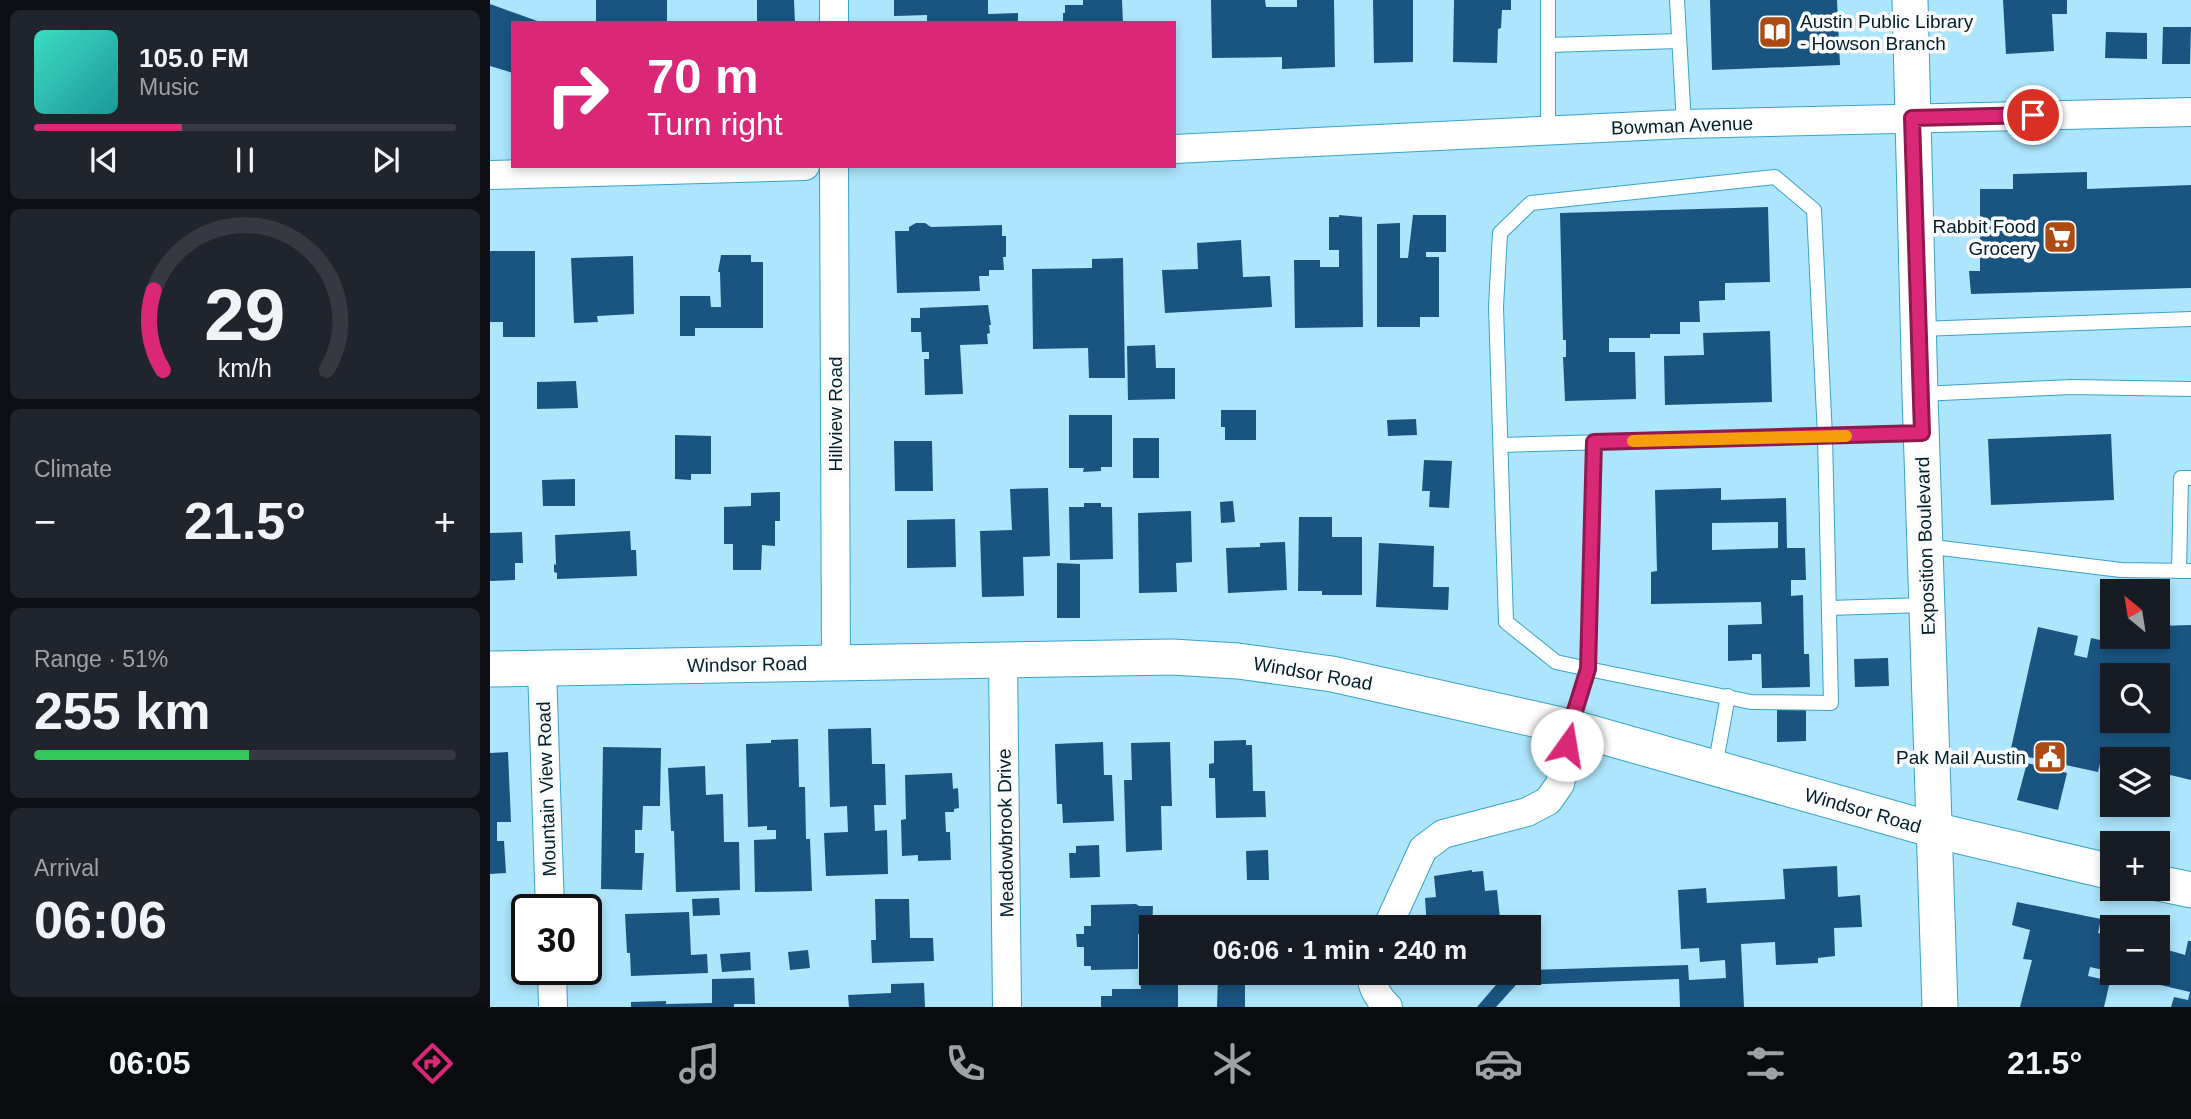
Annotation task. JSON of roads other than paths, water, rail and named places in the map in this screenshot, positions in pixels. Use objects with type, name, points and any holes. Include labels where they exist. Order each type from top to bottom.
[{"type":"street","points":[[834,0],[834,21]]},
{"type":"street","name":"Exposition Boulevard","points":[[1910,0],[1940,1007]]},
{"type":"street","name":"Bowman Avenue","points":[[1176,149],[1684,124],[2191,112]]},
{"type":"street","points":[[490,176],[742,168]]},
{"type":"street","name":"Hillview Road","points":[[834,168],[836,662]]},
{"type":"street","name":"Windsor Road","points":[[490,669],[1172,657],[1237,661],[1332,674],[1570,727],[1934,830],[2100,869]]},
{"type":"street","name":"Meadowbrook Drive","points":[[1003,659],[1007,1007]]},
{"type":"street","name":"Mountain View Road","points":[[542,668],[549,894]]},
{"type":"street","points":[[1394,915],[1423,849],[1443,834],[1527,812],[1548,801],[1560,784],[1570,727]]},
{"type":"street","points":[[2170,886],[2191,890]]},
{"type":"street","points":[[552,985],[553,1007]]},
{"type":"street","points":[[1374,985],[1382,1002],[1388,1007]]},
{"type":"lane","points":[[1548,0],[1548,131]]},
{"type":"lane","points":[[1676,0],[1684,124]]},
{"type":"lane","points":[[1548,45],[1679,41]]},
{"type":"lane","points":[[1775,177],[1814,210],[1825,436],[1831,703],[1751,702],[1556,662],[1506,622],[1501,445],[1496,307],[1500,233],[1531,203],[1775,177]]},
{"type":"lane","points":[[1918,329],[2191,319]]},
{"type":"lane","points":[[1920,394],[2072,387],[2191,389]]},
{"type":"lane","points":[[1501,445],[1922,433]]},
{"type":"lane","points":[[1570,727],[1588,669],[1594,442]]},
{"type":"lane","points":[[1925,546],[2121,570],[2185,570],[2181,478],[2191,478]]},
{"type":"lane","points":[[1829,608],[1927,606]]},
{"type":"lane","points":[[1714,768],[1728,696]]},
{"type":"place","name":"Austin Public Library - Howson Branch","points":[[1775,32]]},
{"type":"place","name":"Rabbit Food Grocery","points":[[2060,237]]},
{"type":"place","name":"Pak Mail Austin","points":[[2050,757]]}]
